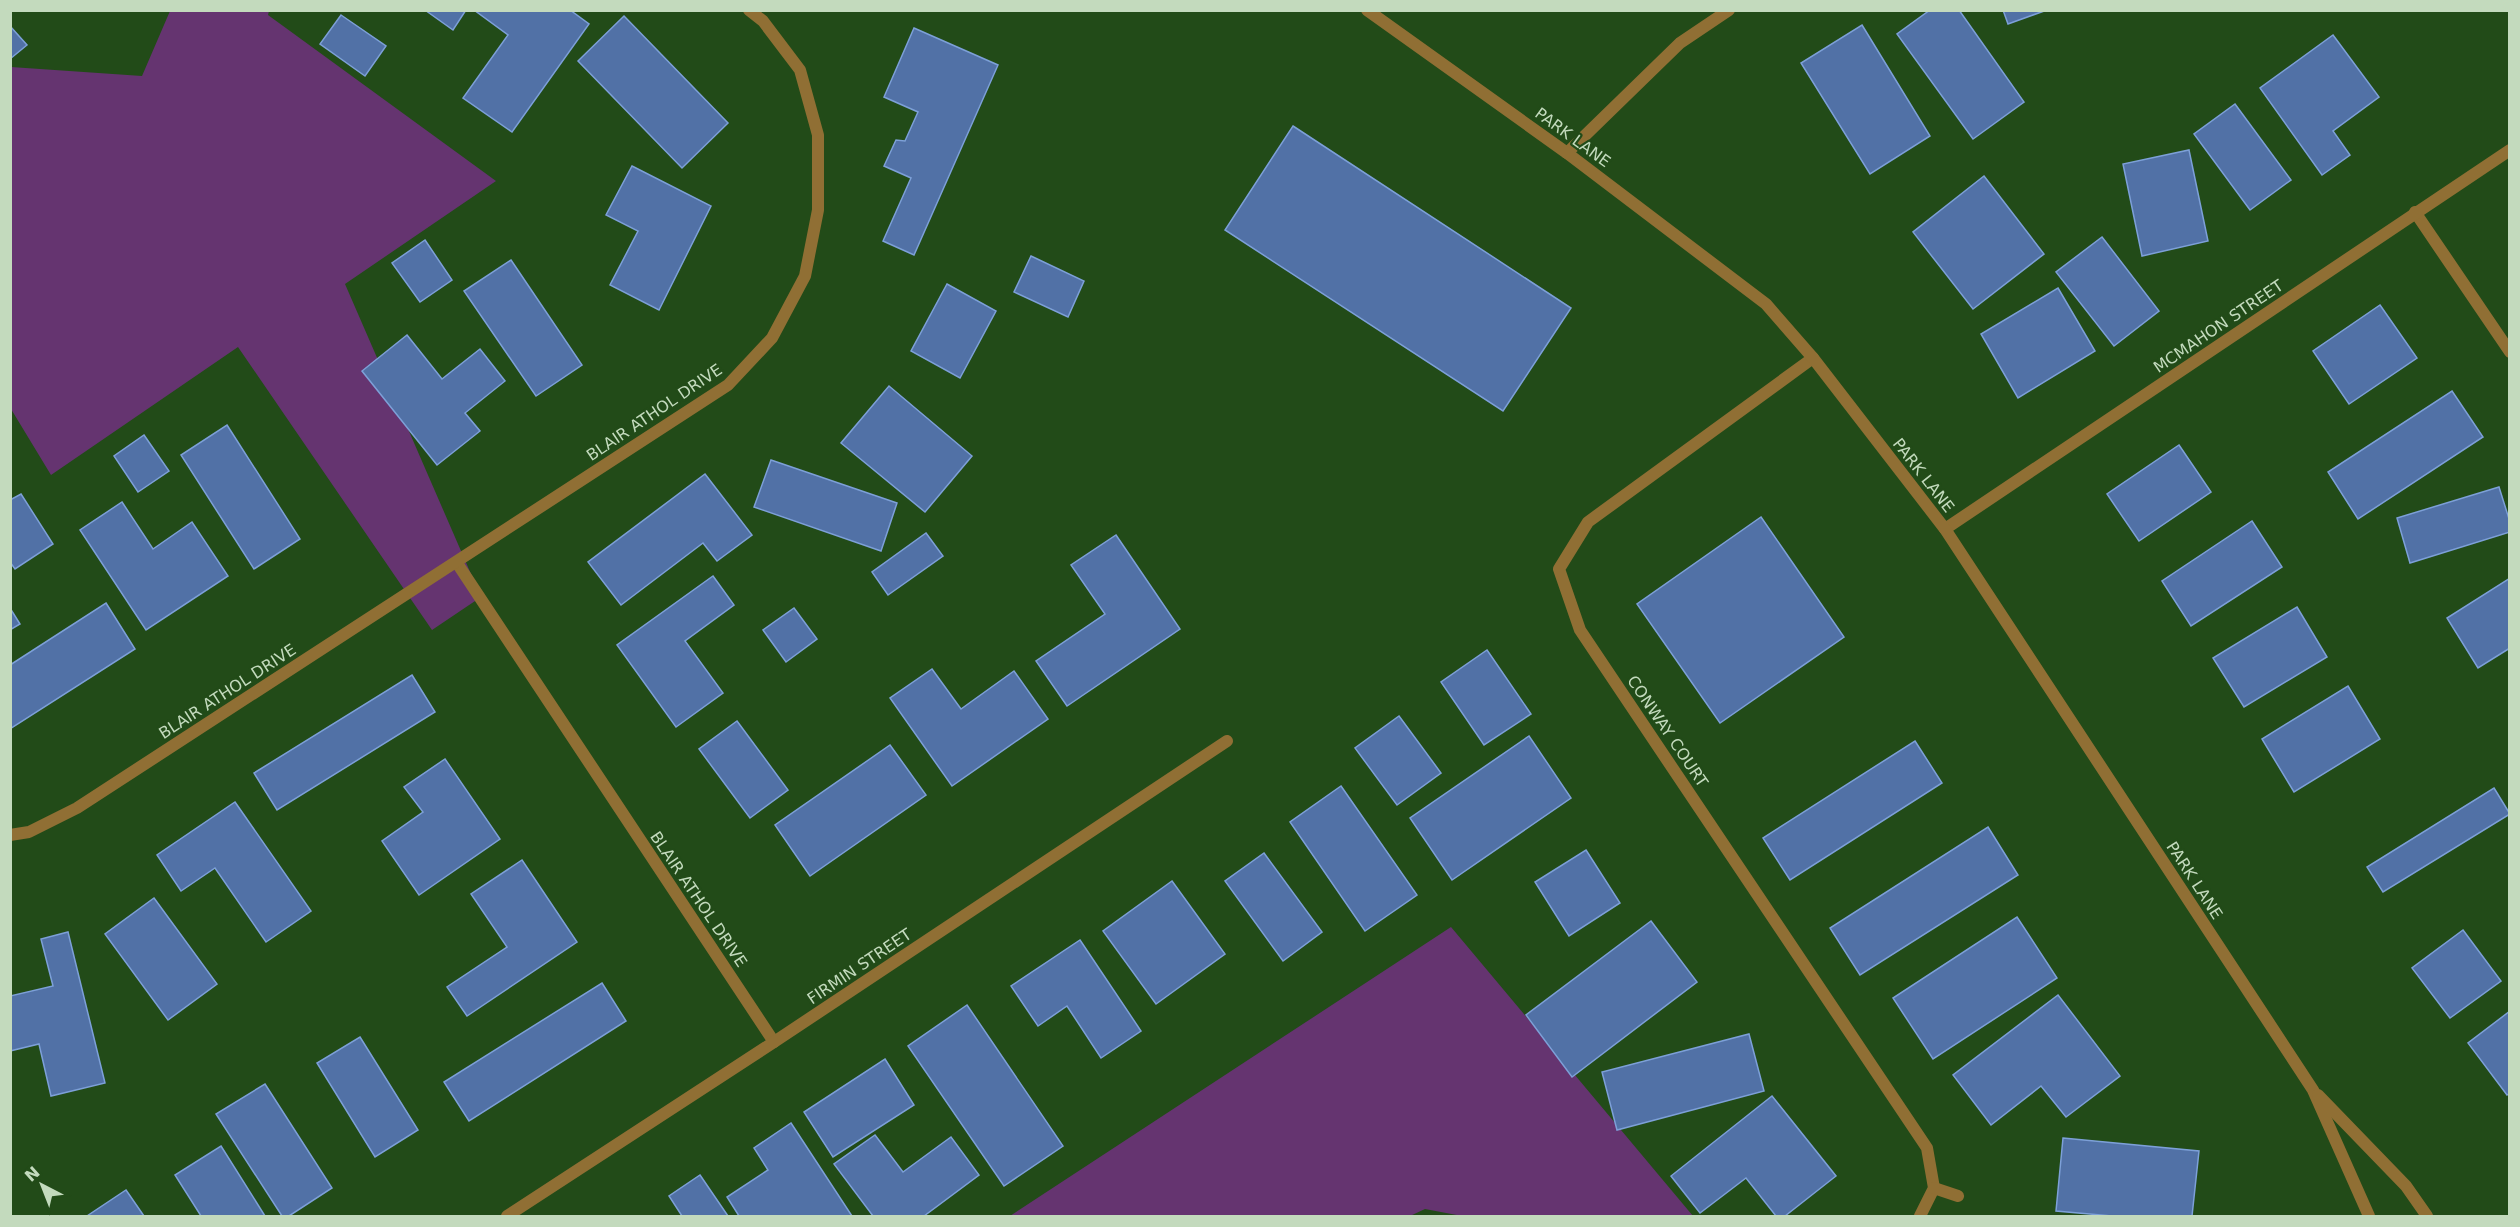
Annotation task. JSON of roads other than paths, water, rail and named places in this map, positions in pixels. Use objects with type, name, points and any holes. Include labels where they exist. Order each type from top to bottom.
[{"type":"street","name":"BLAIR ATHOL DRIVE","points":[[10,835],[29,832],[77,808],[457,563],[728,385],[772,338],[805,276],[818,210],[818,135],[800,70],[763,21],[749,10]]},
{"type":"street","name":"PARK LANE","points":[[1367,10],[1568,153],[1766,304],[1813,358],[1945,529],[2313,1090],[2369,1216]]},
{"type":"street","points":[[1568,153],[1680,43],[1729,10]]},
{"type":"street","name":"MCMAHON STREET","points":[[1945,529],[2510,150]]},
{"type":"street","points":[[2415,213],[2510,352]]},
{"type":"street","name":"CONWAY COURT","points":[[1813,358],[1588,522],[1558,569],[1580,630],[1927,1148],[1934,1188]]},
{"type":"street","name":"BLAIR ATHOL DRIVE","points":[[457,563],[774,1042]]},
{"type":"street","name":"FIRMIN STREET","points":[[507,1216],[1227,741]]},
{"type":"street","name":"PARK LANE","points":[[2313,1090],[2406,1186],[2427,1216]]},
{"type":"street","points":[[1920,1216],[1934,1188],[1958,1196]]}]
